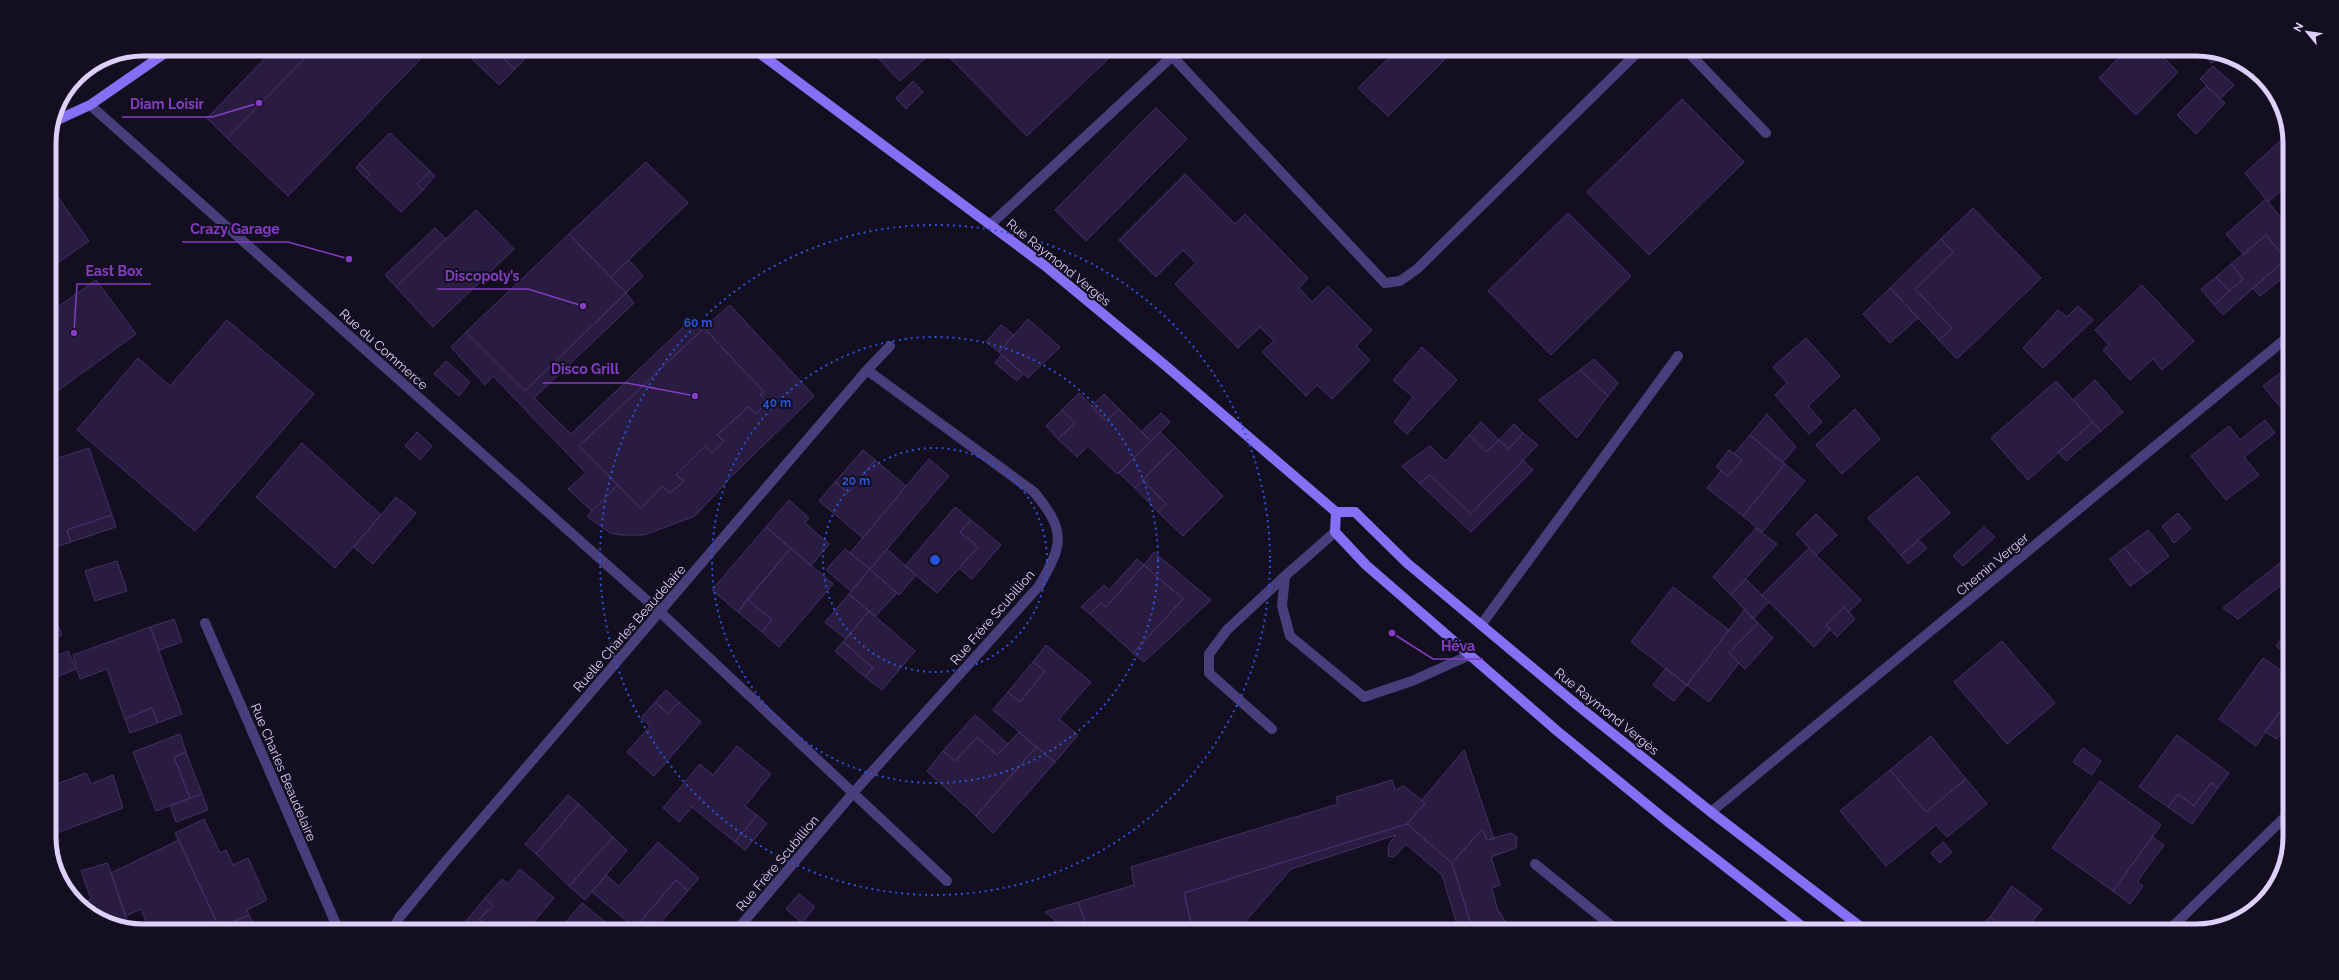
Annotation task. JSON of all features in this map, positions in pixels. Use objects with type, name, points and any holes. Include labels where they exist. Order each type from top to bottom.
[{"type":"main road","points":[[59,119],[90,105],[161,56]]},
{"type":"main road","name":"Rue Raymond Vergès","points":[[763,56],[1044,265],[1148,351],[1336,512],[1355,512],[1407,563],[1481,624],[1711,812],[1857,924]]},
{"type":"main road","points":[[1336,512],[1335,532],[1366,565],[1630,791],[1799,924]]},
{"type":"street","points":[[990,224],[1172,56]]},
{"type":"street","points":[[1180,56],[1384,283],[1400,281],[1417,269],[1634,56]]},
{"type":"street","points":[[1692,56],[1766,133]]},
{"type":"street","name":"Rue du Commerce","points":[[90,105],[660,612]]},
{"type":"street","name":"Chemin Verger","points":[[1711,812],[2283,341]]},
{"type":"street","name":"Ruelle Charles Beaudelaire","points":[[396,924],[446,860],[867,370],[890,346]]},
{"type":"street","points":[[1481,624],[1678,356]]},
{"type":"street","name":"Rue Frère Scubillion","points":[[742,924],[853,793],[1039,586],[1052,563],[1059,534],[1050,512],[1034,492],[867,370]]},
{"type":"street","points":[[1272,729],[1209,673],[1209,654],[1227,630],[1335,532]]},
{"type":"street","points":[[1285,576],[1282,606],[1290,636],[1364,697],[1412,681],[1470,655]]},
{"type":"street","points":[[660,612],[947,881]]},
{"type":"street","name":"Rue Charles Beaudelaire","points":[[205,623],[336,924]]},
{"type":"street","points":[[2175,924],[2283,819]]},
{"type":"street","points":[[1535,864],[1609,924]]},
{"type":"building","points":[[267,56],[307,56],[227,138],[207,118]]},
{"type":"building","points":[[307,56],[423,56],[288,196],[227,138]]},
{"type":"building","points":[[469,56],[501,56],[515,69],[499,85]]},
{"type":"building","points":[[501,56],[527,56],[515,69]]},
{"type":"building","points":[[876,56],[928,56],[900,81]]},
{"type":"building","points":[[948,56],[1105,56],[1108,59],[1027,136]]},
{"type":"building","points":[[1391,56],[1448,56],[1388,116],[1358,88]]},
{"type":"building","points":[[2120,56],[2162,56],[2178,72],[2136,115],[2099,78]]},
{"type":"building","points":[[2208,57],[2219,59],[2211,63]]},
{"type":"building","points":[[2213,66],[2234,85],[2220,99],[2200,79]]},
{"type":"building","points":[[913,81],[923,92],[906,109],[896,98]]},
{"type":"building","points":[[2206,86],[2225,103],[2196,134],[2177,115]]},
{"type":"building","points":[[1682,99],[1744,162],[1649,255],[1587,192]]},
{"type":"building","points":[[1156,108],[1187,139],[1086,241],[1055,210]]},
{"type":"building","points":[[390,133],[430,171],[417,184],[423,190],[401,212],[366,178],[370,174],[359,164]]},
{"type":"building","points":[[2283,138],[2283,191],[2282,190],[2268,202],[2245,173]]},
{"type":"building","points":[[646,162],[688,203],[611,277],[569,234]]},
{"type":"building","points":[[359,164],[370,174],[366,178],[356,168]]},
{"type":"building","points":[[430,171],[435,176],[423,190],[417,184]]},
{"type":"building","points":[[1185,174],[1235,224],[1245,214],[1308,278],[1299,288],[1312,302],[1328,286],[1372,330],[1356,346],[1370,360],[1332,399],[1317,385],[1306,396],[1262,352],[1274,341],[1260,327],[1238,348],[1175,284],[1196,263],[1183,250],[1156,277],[1119,240]]},
{"type":"building","points":[[56,194],[89,241],[56,264]]},
{"type":"building","points":[[2266,199],[2283,220],[2283,255],[2266,235],[2244,255],[2226,234]]},
{"type":"building","points":[[1973,208],[2041,278],[1957,359],[1939,340],[1952,328],[1915,289],[1953,252],[1941,239]]},
{"type":"building","points":[[476,210],[514,249],[433,327],[396,287]]},
{"type":"building","points":[[1568,213],[1631,276],[1551,355],[1488,291]]},
{"type":"building","points":[[435,228],[446,239],[396,287],[385,275]]},
{"type":"building","points":[[569,234],[626,293],[525,391],[466,332]]},
{"type":"building","points":[[2266,235],[2283,255],[2283,262],[2223,315],[2214,305],[2243,279],[2231,264]]},
{"type":"building","points":[[1941,239],[1953,252],[1915,289],[1952,328],[1939,340],[1890,288]]},
{"type":"building","points":[[629,260],[643,276],[626,293],[611,277]]},
{"type":"building","points":[[2283,262],[2283,278],[2260,296],[2253,288]]},
{"type":"building","points":[[2231,264],[2243,279],[2229,291],[2216,277]]},
{"type":"building","points":[[2216,277],[2229,291],[2214,305],[2201,289]]},
{"type":"building","points":[[96,280],[136,334],[56,392],[56,308]]},
{"type":"building","points":[[2142,285],[2194,341],[2162,370],[2153,359],[2130,380],[2103,350],[2109,345],[2095,330]]},
{"type":"building","points":[[1890,288],[1918,318],[1890,343],[1863,314]]},
{"type":"building","points":[[626,293],[634,303],[534,398],[571,434],[694,317],[704,328],[579,446],[618,485],[592,511],[568,489],[586,473],[493,376],[485,385],[451,347],[466,332],[525,391]]},
{"type":"building","points":[[730,305],[814,396],[732,476],[695,516],[644,535],[621,535],[610,533],[587,516],[618,485],[641,509],[662,486],[670,493],[684,481],[676,475],[705,446],[712,453],[724,441],[717,435],[748,407],[756,414],[767,402],[760,395],[764,392],[704,328]]},
{"type":"building","points":[[2078,306],[2093,320],[2043,368],[2023,348],[2058,310],[2067,317]]},
{"type":"building","points":[[1028,319],[1060,347],[1028,378],[999,352]]},
{"type":"building","points":[[227,320],[314,394],[195,531],[77,430],[138,358],[170,386]]},
{"type":"building","points":[[1001,325],[1014,335],[999,352],[986,342]]},
{"type":"building","points":[[704,328],[764,392],[760,395],[767,402],[756,414],[748,407],[717,435],[724,441],[712,453],[705,446],[676,475],[684,481],[670,493],[662,486],[641,509],[579,446]]},
{"type":"building","points":[[1806,338],[1840,376],[1808,406],[1822,422],[1809,434],[1775,395],[1787,383],[1773,367]]},
{"type":"building","points":[[1422,347],[1457,380],[1407,434],[1394,422],[1413,397],[1393,380]]},
{"type":"building","points":[[1001,355],[1023,374],[1017,381],[995,363]]},
{"type":"building","points":[[1594,359],[1618,383],[1608,396],[1580,370]]},
{"type":"building","points":[[446,361],[470,382],[459,396],[434,374]]},
{"type":"building","points":[[1580,370],[1608,396],[1577,438],[1539,400]]},
{"type":"building","points":[[2283,371],[2283,411],[2263,386]]},
{"type":"building","points":[[2095,380],[2123,412],[2101,431],[2073,400]]},
{"type":"building","points":[[2056,381],[2093,422],[2028,480],[1991,438]]},
{"type":"building","points":[[1079,393],[1106,421],[1119,409],[1151,441],[1117,474],[1088,446],[1077,457],[1058,439],[1075,423],[1062,410]]},
{"type":"building","points":[[1104,394],[1119,409],[1106,421],[1091,406]]},
{"type":"building","points":[[1855,409],[1880,439],[1842,474],[1816,445]]},
{"type":"building","points":[[1062,410],[1075,423],[1058,439],[1046,426]]},
{"type":"building","points":[[1161,413],[1170,422],[1151,441],[1141,432]]},
{"type":"building","points":[[1767,414],[1796,447],[1782,463],[1750,435]]},
{"type":"building","points":[[2265,420],[2275,433],[2244,457],[2259,475],[2226,500],[2191,456],[2229,426],[2240,440]]},
{"type":"building","points":[[1481,422],[1499,440],[1486,452],[1469,435]]},
{"type":"building","points":[[2093,422],[2101,431],[2066,461],[2058,452]]},
{"type":"building","points":[[1514,424],[1523,433],[1509,449],[1499,440]]},
{"type":"building","points":[[417,432],[432,446],[420,460],[405,446]]},
{"type":"building","points":[[1160,432],[1175,447],[1135,488],[1119,473]]},
{"type":"building","points":[[1523,433],[1538,445],[1471,514],[1430,475],[1419,483],[1402,466],[1430,446],[1446,461],[1469,435],[1486,452],[1499,440],[1509,449]]},
{"type":"building","points":[[1750,435],[1785,464],[1743,516],[1707,488],[1721,471],[1728,476],[1742,460],[1734,454]]},
{"type":"building","points":[[302,443],[381,515],[335,568],[256,497]]},
{"type":"building","points":[[1175,447],[1223,496],[1183,536],[1158,512],[1166,504],[1143,480]]},
{"type":"building","points":[[89,448],[112,515],[67,530],[71,542],[56,547],[56,459]]},
{"type":"building","points":[[863,450],[875,460],[848,493],[835,482]]},
{"type":"building","points":[[1729,450],[1742,460],[1728,476],[1716,467]]},
{"type":"building","points":[[929,459],[949,476],[870,569],[850,553]]},
{"type":"building","points":[[875,460],[906,486],[863,538],[819,501],[835,482],[848,493]]},
{"type":"building","points":[[1523,460],[1533,470],[1471,532],[1419,483],[1430,475],[1471,514]]},
{"type":"building","points":[[1785,464],[1805,481],[1762,532],[1743,516]]},
{"type":"building","points":[[1917,476],[1950,513],[1901,555],[1868,518]]},
{"type":"building","points":[[1143,480],[1166,504],[1158,512],[1135,488]]},
{"type":"building","points":[[396,497],[416,513],[373,564],[354,547]]},
{"type":"building","points":[[789,500],[809,518],[805,523],[829,544],[811,566],[766,527]]},
{"type":"building","points":[[955,507],[971,520],[960,532],[978,547],[937,593],[905,566]]},
{"type":"building","points":[[2178,513],[2191,528],[2174,543],[2162,526]]},
{"type":"building","points":[[1816,514],[1837,535],[1816,555],[1796,534]]},
{"type":"building","points":[[112,515],[116,527],[71,542],[67,530]]},
{"type":"building","points":[[971,520],[1001,545],[972,579],[959,568],[978,547],[960,532]]},
{"type":"building","points":[[766,527],[791,548],[738,612],[712,590]]},
{"type":"building","points":[[1984,527],[1995,537],[1963,566],[1953,556]]},
{"type":"building","points":[[1756,528],[1777,544],[1731,595],[1713,577]]},
{"type":"building","points":[[2148,530],[2169,556],[2147,574],[2124,548]]},
{"type":"building","points":[[1918,540],[1927,548],[1908,564],[1901,555]]},
{"type":"building","points":[[791,548],[833,584],[779,647],[762,632],[772,620],[747,599]]},
{"type":"building","points":[[1809,548],[1861,600],[1849,612],[1844,607],[1826,625],[1830,630],[1814,647],[1762,595]]},
{"type":"building","points":[[2124,548],[2147,574],[2130,586],[2110,559]]},
{"type":"building","points":[[845,549],[870,569],[851,591],[826,570]]},
{"type":"building","points":[[887,549],[916,575],[899,595],[870,569]]},
{"type":"building","points":[[1154,552],[1211,600],[1144,662],[1133,653],[1183,599],[1144,565]]},
{"type":"building","points":[[1137,559],[1144,565],[1106,607],[1101,603],[1090,614],[1081,607],[1104,585],[1109,590]]},
{"type":"building","points":[[117,561],[127,591],[95,601],[85,571]]},
{"type":"building","points":[[2283,561],[2283,584],[2238,619],[2223,608]]},
{"type":"building","points":[[1144,565],[1183,599],[1133,653],[1090,614],[1101,603],[1106,607]]},
{"type":"building","points":[[870,569],[897,593],[875,617],[849,594]]},
{"type":"building","points":[[1746,579],[1769,602],[1753,619],[1731,595]]},
{"type":"building","points":[[1673,587],[1729,630],[1687,685],[1631,642]]},
{"type":"building","points":[[849,594],[869,611],[846,639],[825,622]]},
{"type":"building","points":[[747,599],[772,620],[762,632],[738,612]]},
{"type":"building","points":[[1844,607],[1855,619],[1837,637],[1826,625]]},
{"type":"building","points":[[1745,609],[1758,623],[1729,653],[1739,663],[1709,702],[1687,685]]},
{"type":"building","points":[[869,611],[915,651],[882,690],[865,677],[873,668],[843,642]]},
{"type":"building","points":[[174,619],[182,642],[160,650],[150,627]]},
{"type":"building","points":[[56,621],[62,635],[56,637]]},
{"type":"building","points":[[1758,623],[1773,638],[1745,669],[1729,653]]},
{"type":"building","points":[[150,627],[182,714],[158,723],[152,708],[125,719],[107,669],[80,679],[73,655]]},
{"type":"building","points":[[2283,636],[2283,651],[2276,646]]},
{"type":"building","points":[[2002,641],[2055,703],[2007,744],[1954,682]]},
{"type":"building","points":[[843,642],[873,668],[865,677],[835,651]]},
{"type":"building","points":[[1046,645],[1091,682],[1059,719],[1078,735],[1055,762],[993,710],[1008,692],[1020,702],[1045,671],[1033,662]]},
{"type":"building","points":[[68,651],[76,669],[56,677],[56,656]]},
{"type":"building","points":[[2263,658],[2283,672],[2283,707],[2256,746],[2219,719]]},
{"type":"building","points":[[1033,662],[1045,671],[1020,702],[1008,692]]},
{"type":"building","points":[[1666,668],[1687,685],[1674,701],[1653,685]]},
{"type":"building","points":[[666,690],[679,702],[668,714],[655,702]]},
{"type":"building","points":[[655,702],[668,714],[679,702],[701,722],[654,776],[627,752],[650,726],[641,718]]},
{"type":"building","points":[[152,708],[158,723],[130,733],[125,719]]},
{"type":"building","points":[[2283,708],[2283,731],[2277,739],[2265,732]]},
{"type":"building","points":[[975,715],[1008,744],[997,755],[977,737],[955,761],[943,751]]},
{"type":"building","points":[[1019,732],[1036,747],[976,816],[927,771],[943,751],[955,761],[977,737],[997,755]]},
{"type":"building","points":[[180,734],[186,752],[174,757],[190,798],[156,811],[133,752]]},
{"type":"building","points":[[2177,735],[2229,773],[2218,788],[2211,783],[2194,806],[2178,794],[2168,807],[2139,787]]},
{"type":"building","points":[[1931,736],[1966,779],[1926,812],[1890,770]]},
{"type":"building","points":[[737,746],[771,774],[745,806],[757,815],[735,842],[692,807],[679,822],[663,808],[700,764],[713,775]]},
{"type":"building","points":[[1036,747],[1055,762],[993,833],[976,816]]},
{"type":"building","points":[[2083,748],[2101,761],[2092,775],[2073,762]]},
{"type":"building","points":[[1464,750],[1494,839],[1487,840],[1482,829],[1452,863],[1407,824],[1425,803],[1422,800]]},
{"type":"building","points":[[186,752],[202,794],[190,798],[174,757]]},
{"type":"building","points":[[1890,770],[1926,812],[1966,779],[1987,804],[1947,837],[1936,825],[1886,866],[1840,811]]},
{"type":"building","points":[[86,773],[91,784],[113,775],[123,808],[56,833],[56,784]]},
{"type":"building","points":[[1392,780],[1395,790],[1404,786],[1425,803],[1407,824],[1184,893],[1191,923],[1189,924],[1086,924],[1078,902],[1134,885],[1131,867],[1338,804],[1336,797]]},
{"type":"building","points":[[2100,781],[2161,825],[2113,891],[2052,848]]},
{"type":"building","points":[[2211,783],[2218,788],[2192,824],[2168,807],[2178,794],[2194,806]]},
{"type":"building","points":[[202,794],[208,810],[176,822],[170,806]]},
{"type":"building","points":[[568,795],[579,804],[536,854],[525,844]]},
{"type":"building","points":[[579,804],[613,837],[569,886],[536,854]]},
{"type":"building","points":[[757,815],[767,824],[745,850],[735,842]]},
{"type":"building","points":[[204,819],[220,853],[226,850],[233,865],[248,858],[267,900],[247,910],[249,915],[230,924],[218,924],[175,833]]},
{"type":"building","points":[[1407,824],[1452,863],[1471,924],[1457,924],[1442,875],[1406,844],[1394,857],[1388,856],[1389,844],[1396,835],[1291,869],[1243,924],[1189,924],[1191,923],[1184,893]]},
{"type":"building","points":[[1482,829],[1487,840],[1511,833],[1517,837],[1516,848],[1491,857],[1500,885],[1492,888],[1497,908],[1507,924],[1471,924],[1452,863]]},
{"type":"building","points":[[613,837],[627,850],[585,900],[569,886]]},
{"type":"building","points":[[2152,837],[2164,845],[2137,882],[2143,886],[2130,904],[2113,891]]},
{"type":"building","points":[[179,840],[217,923],[147,924],[141,909],[125,916],[111,873]]},
{"type":"building","points":[[658,842],[699,878],[688,891],[676,880],[638,924],[630,924],[592,892],[606,875],[619,886]]},
{"type":"building","points":[[1943,842],[1952,852],[1940,863],[1931,853]]},
{"type":"building","points":[[107,863],[108,864],[128,922],[120,921],[99,912],[84,901],[91,899],[81,871]]},
{"type":"building","points":[[520,869],[554,898],[532,924],[484,924],[479,919],[493,906],[485,898],[502,879],[508,884]]},
{"type":"building","points":[[676,880],[688,891],[659,924],[638,924]]},
{"type":"building","points":[[2012,886],[2042,909],[2030,924],[1998,924],[1990,917]]},
{"type":"building","points":[[799,894],[815,907],[802,923],[786,909]]},
{"type":"building","points":[[485,898],[493,906],[479,919],[484,924],[464,924]]},
{"type":"building","points":[[1078,902],[1086,924],[1060,924],[1045,912]]},
{"type":"building","points":[[582,903],[608,924],[564,924]]},
{"type":"building","points":[[249,915],[254,924],[229,924]]},
{"type":"building","points":[[1990,917],[1998,924],[1983,924]]},
{"type":"place","name":"Diam Loisir","points":[[259,103]]},
{"type":"place","name":"Crazy Garage","points":[[349,259]]},
{"type":"place","name":"Discopoly’s","points":[[583,306]]},
{"type":"place","name":"East Box","points":[[74,333]]},
{"type":"place","name":"Disco Grill","points":[[695,396]]},
{"type":"place","name":"Héva","points":[[1392,633]]}]
